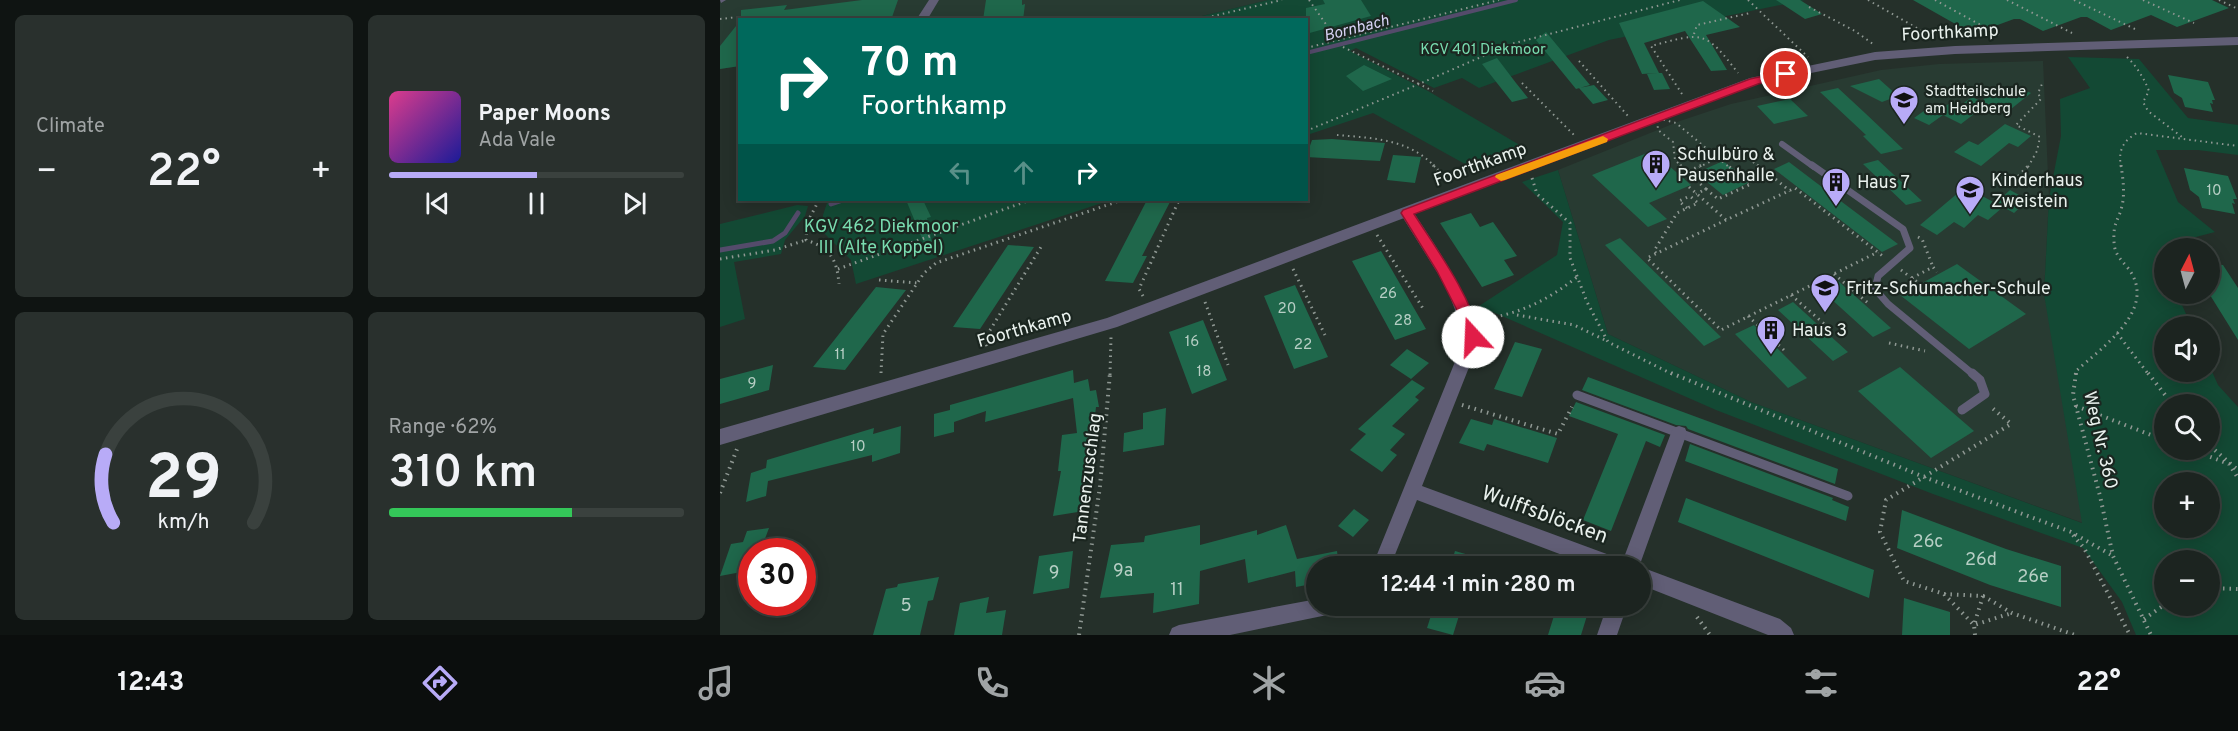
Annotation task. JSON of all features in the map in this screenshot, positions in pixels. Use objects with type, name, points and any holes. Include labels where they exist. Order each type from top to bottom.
[{"type":"street","points":[[922,18],[934,0]]},
{"type":"street","name":"Foorthkamp","points":[[720,437],[1111,323],[1747,84],[1818,66],[1888,55],[1955,50],[2238,40]]},
{"type":"street","points":[[1386,556],[1446,400],[1473,337],[1469,320],[1443,269],[1407,213]]},
{"type":"street","points":[[1634,556],[1679,433]]},
{"type":"street","name":"Wulffsblöcken","points":[[1412,490],[1588,556]]},
{"type":"street","points":[[1651,580],[1773,626],[1784,635]]},
{"type":"street","points":[[1179,635],[1306,611]]},
{"type":"street","points":[[1607,635],[1614,616]]},
{"type":"lane","points":[[1782,144],[1904,230],[1910,248],[1878,276],[1875,289],[1888,304],[1980,380],[1985,394],[1962,410]]},
{"type":"lane","points":[[1577,395],[1848,496]]},
{"type":"path","points":[[1205,18],[1282,0]]},
{"type":"path","points":[[1309,0],[1338,41]]},
{"type":"path","points":[[1308,48],[1499,0]]},
{"type":"path","points":[[1308,130],[1511,44],[1680,0]]},
{"type":"path","points":[[1748,0],[1818,66]]},
{"type":"path","points":[[1868,0],[1955,50]]},
{"type":"path","points":[[1935,0],[2022,48]]},
{"type":"path","points":[[2007,0],[2096,46]]},
{"type":"path","points":[[2074,0],[2165,44]]},
{"type":"path","points":[[2143,0],[2194,23]]},
{"type":"path","points":[[2219,0],[2238,9]]},
{"type":"path","points":[[1809,7],[1855,31],[1888,55]]},
{"type":"path","points":[[1694,34],[1697,25],[1750,13]]},
{"type":"path","points":[[720,19],[738,17]]},
{"type":"path","points":[[1690,106],[1651,46],[1694,34],[1704,35],[1714,41],[1747,84]]},
{"type":"path","points":[[2116,45],[2138,66],[2149,91],[2143,102],[2148,111],[2183,138]]},
{"type":"path","points":[[1343,48],[1351,49],[1432,91]]},
{"type":"path","points":[[1579,61],[1637,126]]},
{"type":"path","points":[[1522,83],[1585,146]]},
{"type":"path","points":[[2010,185],[2034,160],[2039,147],[2040,137],[2016,125],[2041,99],[2038,93],[2042,84]]},
{"type":"path","points":[[1658,118],[1676,123],[1750,182]]},
{"type":"path","name":"Weg Nr. 360","points":[[2151,635],[2113,556],[2073,395],[2076,371],[2117,333],[2127,321],[2138,298],[2133,276],[2114,252],[2112,226],[2122,207],[2124,183],[2119,156],[2125,140],[2137,133],[2238,146]]},
{"type":"path","points":[[1663,134],[1673,142],[1674,160],[1718,199],[1768,173]]},
{"type":"path","points":[[1337,135],[1389,140],[1426,157],[1459,192]]},
{"type":"path","points":[[1687,172],[1718,158]]},
{"type":"path","points":[[1753,162],[1790,190]]},
{"type":"path","points":[[1527,168],[1537,194],[1570,223],[1570,258],[1587,302],[1608,342]]},
{"type":"path","points":[[1689,187],[1726,220]]},
{"type":"path","points":[[1878,252],[1721,330],[1647,258],[1795,188],[1917,282]]},
{"type":"path","points":[[1687,208],[1679,201],[1706,189]]},
{"type":"path","points":[[1656,253],[1654,251],[1677,213],[1698,203],[1690,196]]},
{"type":"path","points":[[806,240],[807,223],[819,201]]},
{"type":"path","points":[[838,268],[1026,201]]},
{"type":"path","points":[[881,390],[882,334],[918,283],[936,263],[1119,201]]},
{"type":"path","points":[[1150,309],[1139,289],[1154,260],[1158,243],[1179,201]]},
{"type":"path","points":[[1371,226],[1424,310]]},
{"type":"path","points":[[720,259],[775,250],[806,240],[823,245],[836,258],[839,284]]},
{"type":"path","points":[[992,358],[984,340],[1041,247]]},
{"type":"path","points":[[1288,258],[1325,335]]},
{"type":"path","points":[[1911,278],[1933,267],[1937,272]]},
{"type":"path","points":[[1834,274],[1868,303]]},
{"type":"path","points":[[1515,315],[1553,297],[1577,277]]},
{"type":"path","points":[[879,280],[918,283]]},
{"type":"path","points":[[1201,290],[1228,365]]},
{"type":"path","points":[[1791,295],[1829,328]]},
{"type":"path","points":[[1469,320],[1515,315],[1562,321],[1588,328],[1608,342],[1676,375],[1924,477],[2071,532],[2113,556]]},
{"type":"path","points":[[1748,316],[1785,351]]},
{"type":"path","name":"Tannenzuschlag","points":[[1079,635],[1104,472],[1111,399],[1111,323]]},
{"type":"path","points":[[2117,333],[2165,394]]},
{"type":"path","points":[[1446,400],[1558,434],[1577,395]]},
{"type":"path","points":[[2076,406],[2154,436]]},
{"type":"path","points":[[720,493],[744,430]]},
{"type":"path","points":[[2220,455],[2238,470]]},
{"type":"path","points":[[2218,460],[2229,464],[2238,478]]},
{"type":"path","points":[[1924,477],[1886,500],[1880,532],[1904,581],[1944,594],[1983,596],[2012,613],[2075,635]]},
{"type":"path","points":[[2071,532],[2084,548],[2130,635]]},
{"type":"path","points":[[2220,588],[2238,589]]},
{"type":"path","points":[[1944,594],[1974,625]]},
{"type":"path","points":[[1975,635],[1974,625],[1983,596]]},
{"type":"path","points":[[2144,619],[2154,612]]},
{"type":"path","points":[[1974,625],[2012,613]]},
{"type":"shaded area","points":[[720,0],[1268,0],[1194,18],[738,18],[738,66],[720,69]]},
{"type":"shaded area","name":"Fritz-Schumacher-Schule","points":[[2043,61],[2049,198],[2044,294],[2072,423],[2083,523],[1751,402],[1608,334],[1558,170],[1680,121],[1731,104],[1881,70],[1939,64]]},
{"type":"green space","name":"KGV 401 Diekmoor","points":[[1268,0],[1805,0],[1609,40],[1479,88],[1462,78],[1434,88],[1356,48],[1350,51],[1428,91],[1528,150],[1474,169],[1373,113],[1308,135],[1308,18],[1194,18]]},
{"type":"green space","points":[[2068,57],[2139,59],[2188,118],[2238,125],[2238,155],[2198,150],[2156,150],[2178,202],[2215,232],[2192,238],[2154,238],[2154,304],[2182,304],[2187,316],[2154,316],[2154,382],[2217,382],[2238,407],[2238,635],[2136,635],[2122,602],[2083,548],[1933,494],[1716,410],[1479,306],[1557,255],[1563,222],[1522,182],[1558,170],[1608,334],[1751,402],[2082,523],[2044,294],[2049,198],[2061,136],[2060,99],[2090,88]]},
{"type":"green space","name":"KGV 462 Diekmoor III (Alte Koppel)","points":[[828,201],[1108,201],[856,284],[851,260],[824,233],[823,215]]},
{"type":"green space","points":[[797,205],[808,206],[805,216],[785,240],[781,254],[734,262],[745,319],[720,327],[720,224]]},
{"type":"building","points":[[862,0],[898,0],[892,18],[741,18],[741,10],[787,5],[784,10]]},
{"type":"building","points":[[986,0],[1022,0],[1022,5],[1025,4],[1023,18],[983,18]]},
{"type":"building","points":[[1323,0],[1361,0],[1371,16],[1308,33],[1306,8],[1325,4]]},
{"type":"building","points":[[1776,0],[1800,0],[1822,14],[1805,19]]},
{"type":"building","points":[[1913,0],[2212,0],[2229,8],[2177,27],[2151,15],[2111,30],[2087,17],[2081,17],[2043,31],[2020,19],[2014,19],[1973,34]]},
{"type":"building","points":[[1703,1],[1740,27],[1706,35],[1727,70],[1711,71],[1685,31],[1644,43],[1670,89],[1654,90],[1647,74],[1658,73],[1642,74],[1619,23]]},
{"type":"building","points":[[738,24],[738,66],[720,69],[720,46]]},
{"type":"building","points":[[1546,32],[1590,85],[1576,89],[1536,40]]},
{"type":"building","points":[[1497,58],[1528,98],[1512,102],[1482,64]]},
{"type":"building","points":[[1364,65],[1392,79],[1363,91],[1346,76]]},
{"type":"building","points":[[2168,75],[2208,82],[2215,100],[2212,100],[2213,104],[2210,103],[2213,112],[2185,107],[2182,98],[2174,93]]},
{"type":"building","points":[[1879,79],[1898,96],[1882,102],[1850,86]]},
{"type":"building","points":[[1594,85],[1608,100],[1593,104],[1579,88]]},
{"type":"building","points":[[2015,86],[2031,93],[2006,113],[1981,101],[1994,92],[2003,96]]},
{"type":"building","points":[[1838,88],[1903,149],[1881,154],[1863,136],[1866,135],[1820,92]]},
{"type":"building","points":[[1972,97],[1987,104],[1961,124],[1937,112],[1950,103],[1958,107]]},
{"type":"building","points":[[1790,99],[1808,116],[1774,124],[1757,106]]},
{"type":"building","points":[[1928,108],[1943,115],[1929,125],[1914,118]]},
{"type":"building","points":[[2005,124],[2031,136],[2018,147],[2009,143],[1981,166],[1954,152],[1969,141],[1978,145]]},
{"type":"building","points":[[1332,139],[1385,143],[1380,161],[1308,157],[1312,140]]},
{"type":"building","name":"Schulbüro & Pausenhalle","points":[[1652,151],[1691,185],[1649,203],[1667,219],[1648,227],[1592,175]]},
{"type":"building","points":[[1393,155],[1421,157],[1415,183],[1387,180]]},
{"type":"building","points":[[1878,160],[1922,201],[1906,205],[1863,164]]},
{"type":"building","points":[[1723,161],[1750,182],[1723,195],[1696,173]]},
{"type":"building","name":"Haus 7","points":[[1789,162],[1898,244],[1882,252],[1774,169]]},
{"type":"building","points":[[2184,168],[2228,176],[2237,199],[2233,199],[2235,204],[2232,203],[2235,214],[2202,208],[2199,197],[2190,190]]},
{"type":"building","points":[[1965,187],[2003,207],[1988,220],[1978,215],[1964,228],[1954,222],[1937,235],[1920,225]]},
{"type":"building","points":[[2010,190],[2028,200],[2014,213],[1996,203]]},
{"type":"building","points":[[906,201],[923,201],[931,217],[927,218],[933,248],[927,250]]},
{"type":"building","points":[[1146,201],[1170,202],[1142,256],[1147,256],[1133,283],[1105,281]]},
{"type":"building","points":[[1471,213],[1480,227],[1493,222],[1517,256],[1504,260],[1514,275],[1482,287],[1440,223]]},
{"type":"building","points":[[1620,238],[1721,337],[1704,346],[1605,245]]},
{"type":"building","points":[[1008,245],[1034,247],[980,329],[953,327]]},
{"type":"building","points":[[1381,251],[1426,329],[1395,340],[1352,261]]},
{"type":"building","points":[[1957,264],[2026,314],[1969,349],[1900,295]]},
{"type":"building","points":[[2220,265],[2223,265],[2238,288],[2238,340],[2216,304],[2220,304]]},
{"type":"building","points":[[1837,280],[1891,328],[1873,337],[1819,288]]},
{"type":"building","points":[[1295,285],[1328,357],[1294,369],[1264,296]]},
{"type":"building","points":[[876,287],[906,290],[845,370],[813,367]]},
{"type":"building","points":[[1793,302],[1848,352],[1833,361],[1778,310]]},
{"type":"building","points":[[1203,320],[1227,380],[1192,394],[1169,332]]},
{"type":"building","name":"Haus 3","points":[[1754,325],[1807,378],[1788,388],[1735,334]]},
{"type":"building","points":[[1515,342],[1542,349],[1522,397],[1494,389]]},
{"type":"building","points":[[1407,349],[1429,363],[1411,379],[1390,365]]},
{"type":"building","points":[[773,365],[769,390],[720,404],[720,379]]},
{"type":"building","points":[[1900,367],[1974,431],[1931,458],[1858,391]]},
{"type":"building","points":[[1073,370],[1074,383],[1088,379],[1090,391],[1096,390],[1099,407],[1096,407],[1084,511],[1053,516],[1061,471],[1058,471],[1062,435],[1077,433],[1073,398],[985,422],[986,411],[954,422],[954,432],[934,437],[934,414],[950,410],[950,405]]},
{"type":"building","points":[[1588,377],[1838,469],[1835,484],[1688,429],[1686,426],[1676,425],[1582,390]]},
{"type":"building","points":[[1412,380],[1425,388],[1415,397],[1419,400],[1392,426],[1405,434],[1390,450],[1397,455],[1382,472],[1350,450],[1366,434],[1358,429]]},
{"type":"building","points":[[1576,402],[1665,435],[1660,447],[1646,441],[1611,531],[1583,520],[1618,434],[1569,416]]},
{"type":"building","points":[[1166,408],[1164,445],[1123,452],[1124,433],[1143,429],[1143,413]]},
{"type":"building","points":[[1471,419],[1492,425],[1494,419],[1557,438],[1548,463],[1487,444],[1484,451],[1459,443]]},
{"type":"building","points":[[901,426],[900,453],[872,462],[872,455],[768,481],[766,496],[746,502],[751,473],[766,468],[767,460],[874,428],[873,434]]},
{"type":"building","points":[[1690,444],[1833,498],[1832,500],[1849,507],[1846,521],[1685,461]]},
{"type":"building","points":[[1686,498],[1874,570],[1869,598],[1678,522]]},
{"type":"building","points":[[1354,509],[1369,520],[1353,537],[1338,526]]},
{"type":"building","points":[[1902,510],[2006,549],[2061,566],[2061,607],[1990,585],[1897,548]]},
{"type":"building","points":[[1200,525],[1200,545],[1257,530],[1257,535],[1286,525],[1297,559],[1306,557],[1306,585],[1296,587],[1295,571],[1248,583],[1245,559],[1200,571],[1199,604],[1153,613],[1154,593],[1100,598],[1111,545],[1144,542],[1145,536]]},
{"type":"building","points":[[769,528],[765,538],[744,538],[747,531]]},
{"type":"building","points":[[738,543],[738,573],[720,576],[731,544]]},
{"type":"building","points":[[1073,551],[1069,588],[1033,594],[1039,556]]},
{"type":"building","points":[[1337,551],[1338,556],[1312,556]]},
{"type":"building","points":[[1455,551],[1472,556],[1453,556]]},
{"type":"building","points":[[939,577],[933,600],[928,601],[920,635],[873,635],[886,589],[897,587],[898,584]]},
{"type":"building","points":[[989,597],[986,613],[1006,610],[1002,635],[954,635],[960,603]]},
{"type":"building","points":[[1904,598],[1950,612],[1950,635],[1902,635]]},
{"type":"building","points":[[1431,616],[1459,616],[1453,635],[1427,628]]},
{"type":"building","points":[[1554,616],[1587,616],[1581,635],[1548,635]]},
{"type":"waterway","name":"Bornbach","points":[[1308,52],[1516,0]]},
{"type":"waterway","name":"Bornbach","points":[[831,204],[840,201]]},
{"type":"waterway","name":"Bornbach","points":[[720,250],[773,241],[785,233],[798,213]]},
{"type":"slow traffic","points":[[1501,177],[1603,139]]},
{"type":"place","name":"Stadtteilschule am Heidberg","points":[[1904,126]]},
{"type":"place","name":"Schulbüro & Pausenhalle","points":[[1656,190]]},
{"type":"place","name":"Haus 7","points":[[1836,208]]},
{"type":"place","name":"Kinderhaus Zweistein","points":[[1970,216]]},
{"type":"place","name":"Fritz-Schumacher-Schule","points":[[1825,314]]},
{"type":"place","name":"Haus 3","points":[[1771,356]]},
{"type":"route","points":[[1473,337],[1469,320],[1443,269],[1407,213],[1754,81],[1786,74]]}]
